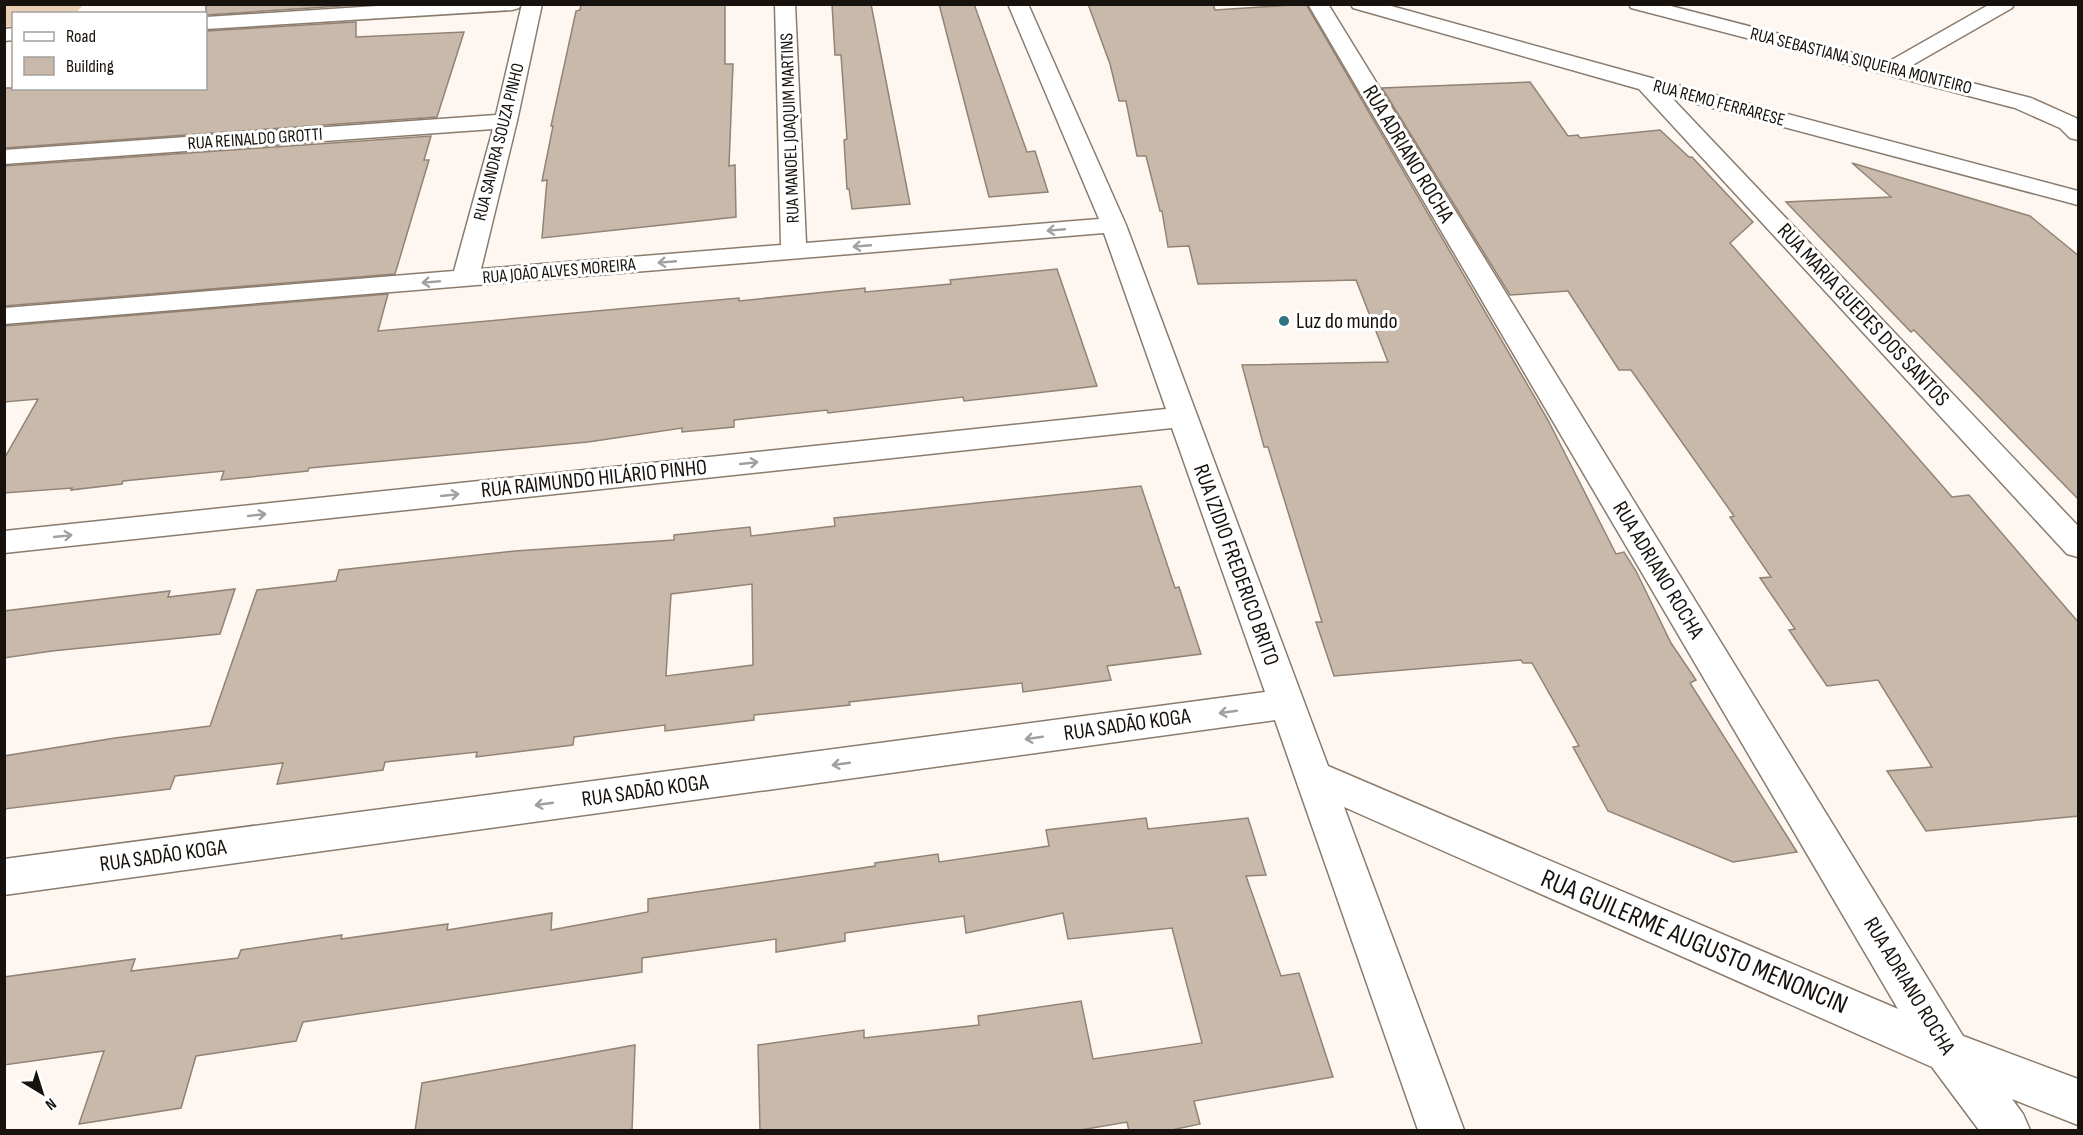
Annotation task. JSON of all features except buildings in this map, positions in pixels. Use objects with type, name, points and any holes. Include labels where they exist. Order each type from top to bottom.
[{"type":"street","points":[[207,23],[512,4]]},
{"type":"street","name":"RUA SANDRA SOUZA PINHO","points":[[465,279],[506,121],[532,4]]},
{"type":"street","name":"RUA MANOEL JOAQUIM MARTINS","points":[[785,4],[794,252]]},
{"type":"street","name":"RUA IZIDIO FREDERICO BRITO","points":[[1018,4],[1114,225],[1441,1131]]},
{"type":"street","name":"RUA ADRIANO ROCHA","points":[[1318,4],[1948,1052],[2007,1131]]},
{"type":"street","name":"RUA REMO FERRARESE","points":[[1360,4],[1647,84],[2079,198]]},
{"type":"street","points":[[1892,68],[2005,4]]},
{"type":"street","name":"RUA SEBASTIANA SIQUEIRA MONTEIRO","points":[[1642,5],[2023,103],[2068,123],[2079,133]]},
{"type":"street","name":"RUA MARIA GUEDES DOS SANTOS","points":[[1647,84],[2079,546]]},
{"type":"street","name":"RUA REINALDO GROTTI","points":[[4,157],[506,121]]},
{"type":"street","points":[[2049,191],[2079,215]]},
{"type":"street","name":"RUA JOÃO ALVES MOREIRA","points":[[4,316],[1114,225]]},
{"type":"street","name":"RUA RAIMUNDO HILÁRIO PINHO","points":[[4,542],[1183,417]]},
{"type":"street","name":"RUA SADÃO KOGA","points":[[4,877],[1286,704]]},
{"type":"street","name":"RUA GUILERME AUGUSTO MENONCIN","points":[[1312,776],[1948,1052],[2079,1102]]},
{"type":"shaded area","points":[[5,4],[83,4],[77,12],[12,12],[12,26],[5,27]]},
{"type":"place","name":"Luz do mundo","points":[[1284,321]]}]
